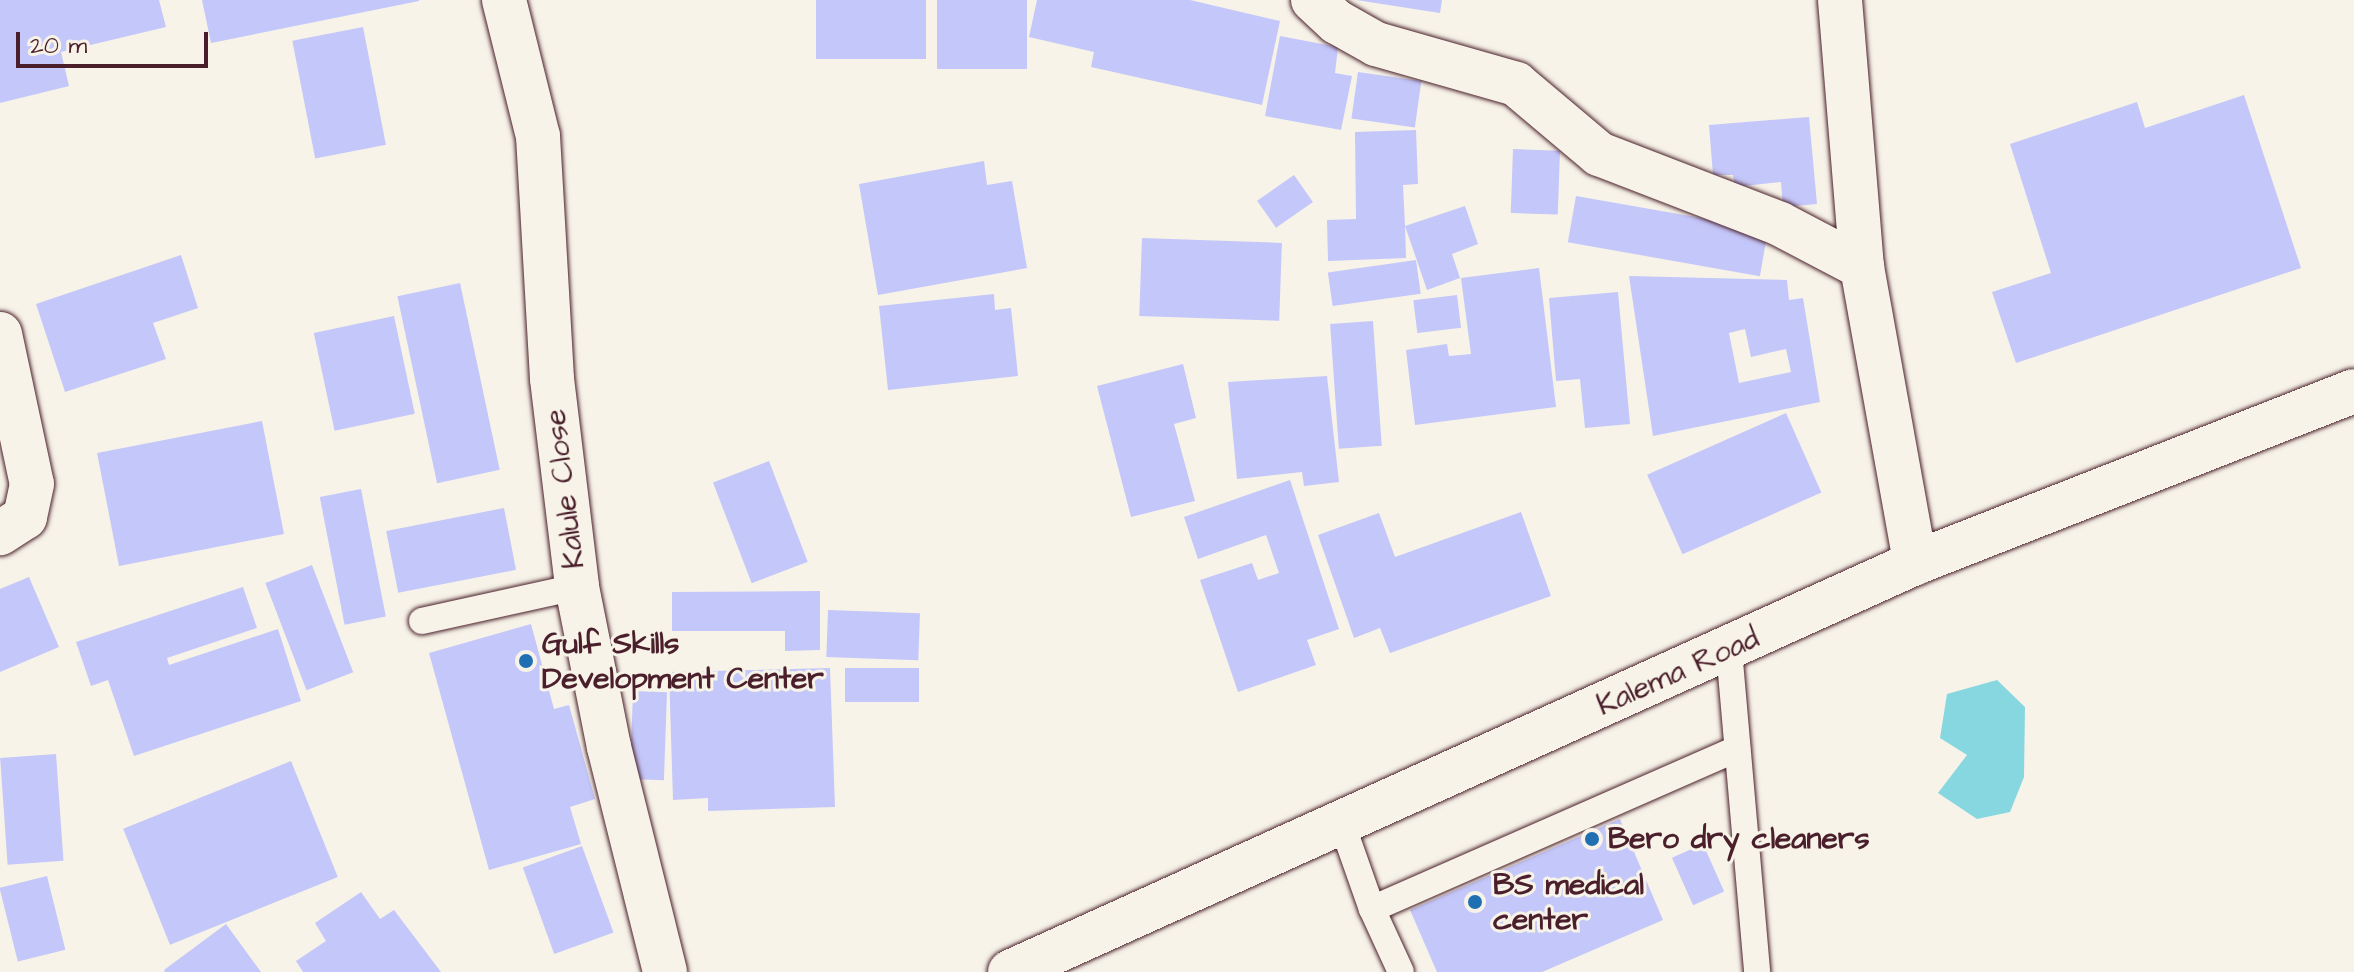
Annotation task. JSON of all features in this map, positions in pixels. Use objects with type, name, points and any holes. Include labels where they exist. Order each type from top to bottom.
[{"type":"street","name":"Kalule Close","points":[[504,0],[538,136],[552,379],[577,587],[609,747],[665,972]]},
{"type":"street","points":[[1313,0],[1337,22],[1376,44],[1516,84],[1599,154],[1780,224],[1862,267]]},
{"type":"street","points":[[1840,0],[1862,267],[1915,563]]},
{"type":"street","points":[[0,334],[32,484],[25,517],[0,533]]},
{"type":"street","name":"Kalema Road","points":[[1010,972],[1729,650],[1915,563],[2354,391]]},
{"type":"lane","points":[[422,621],[577,587]]},
{"type":"lane","points":[[1729,650],[1757,972]]},
{"type":"lane","points":[[1372,909],[1737,749]]},
{"type":"lane","points":[[1342,824],[1372,909],[1401,972]]},
{"type":"water","points":[[1997,680],[2025,707],[2024,777],[2010,812],[1977,819],[1938,793],[1967,755],[1940,738],[1947,694]]},
{"type":"building","points":[[0,0],[159,0],[166,27],[61,52],[69,86],[0,103]]},
{"type":"building","points":[[202,0],[419,0],[419,1],[211,43]]},
{"type":"building","points":[[816,0],[926,0],[926,59],[816,59]]},
{"type":"building","points":[[937,0],[1027,0],[1027,69],[937,69]]},
{"type":"building","points":[[1037,0],[1190,0],[1280,21],[1262,105],[1091,67],[1094,52],[1029,37]]},
{"type":"building","points":[[1356,0],[1442,0],[1440,13]]},
{"type":"building","points":[[363,27],[386,145],[315,159],[292,41]]},
{"type":"building","points":[[1280,36],[1338,47],[1335,73],[1352,76],[1341,130],[1265,116]]},
{"type":"building","points":[[1358,72],[1421,81],[1415,127],[1351,119]]},
{"type":"building","points":[[2244,95],[2301,268],[2016,363],[1992,292],[2051,273],[2010,144],[2137,102],[2145,128]]},
{"type":"building","points":[[1809,117],[1817,204],[1783,207],[1781,182],[1735,187],[1733,175],[1713,175],[1709,125]]},
{"type":"building","points":[[1416,130],[1418,184],[1403,185],[1406,258],[1328,261],[1327,220],[1356,219],[1355,132]]},
{"type":"building","points":[[1513,149],[1560,151],[1558,215],[1511,213]]},
{"type":"building","points":[[984,161],[987,185],[1012,181],[1027,268],[878,295],[859,184]]},
{"type":"building","points":[[1294,175],[1313,202],[1276,228],[1257,201]]},
{"type":"building","points":[[1576,196],[1768,230],[1760,276],[1568,242]]},
{"type":"building","points":[[1465,206],[1478,244],[1452,254],[1460,278],[1427,290],[1405,226]]},
{"type":"building","points":[[1142,238],[1282,243],[1279,321],[1139,316]]},
{"type":"building","points":[[181,255],[198,308],[153,323],[166,359],[65,392],[36,304]]},
{"type":"building","points":[[1416,260],[1421,294],[1333,306],[1328,272]]},
{"type":"building","points":[[1539,268],[1556,407],[1415,425],[1406,350],[1447,344],[1449,356],[1471,354],[1461,278]]},
{"type":"building","points":[[1629,276],[1787,280],[1789,300],[1803,298],[1820,402],[1653,436]],"holes":[[[1745,329],[1751,357],[1786,349],[1791,372],[1739,383],[1729,333]]]},
{"type":"building","points":[[460,283],[500,470],[437,483],[397,296]]},
{"type":"building","points":[[1618,292],[1630,424],[1585,428],[1580,379],[1556,381],[1549,298]]},
{"type":"building","points":[[994,294],[995,310],[1011,308],[1018,376],[888,390],[879,306]]},
{"type":"building","points":[[1457,295],[1461,328],[1417,333],[1413,300]]},
{"type":"building","points":[[394,316],[415,414],[335,431],[314,333]]},
{"type":"building","points":[[1373,321],[1382,446],[1339,449],[1330,324]]},
{"type":"building","points":[[1183,364],[1196,418],[1174,424],[1195,501],[1131,517],[1097,386]]},
{"type":"building","points":[[1327,376],[1339,482],[1304,486],[1302,472],[1237,479],[1228,382]]},
{"type":"building","points":[[1786,413],[1821,492],[1683,554],[1647,475]]},
{"type":"building","points":[[262,421],[284,534],[119,566],[97,453]]},
{"type":"building","points":[[769,461],[808,562],[752,583],[713,483]]},
{"type":"building","points":[[1290,480],[1339,629],[1307,640],[1316,665],[1238,692],[1200,580],[1252,563],[1258,580],[1279,573],[1266,535],[1198,559],[1184,517]]},
{"type":"building","points":[[361,489],[386,617],[345,625],[320,497]]},
{"type":"building","points":[[504,508],[516,570],[398,593],[386,531]]},
{"type":"building","points":[[1521,512],[1551,596],[1390,653],[1380,628],[1354,638],[1318,535],[1379,513],[1395,557]]},
{"type":"building","points":[[312,565],[353,672],[307,690],[265,583]]},
{"type":"building","points":[[29,577],[59,647],[0,672],[0,589]]},
{"type":"building","points":[[243,587],[257,628],[167,658],[169,665],[278,629],[301,701],[134,756],[108,680],[91,686],[76,642]]},
{"type":"building","points":[[820,591],[820,650],[785,651],[785,631],[672,631],[672,592]]},
{"type":"building","points":[[828,610],[920,613],[918,660],[826,657]]},
{"type":"building","points":[[531,624],[554,709],[569,705],[595,799],[570,807],[581,844],[489,870],[429,653]]},
{"type":"building","points":[[830,668],[835,807],[708,811],[708,798],[673,800],[669,672]]},
{"type":"building","points":[[845,668],[919,668],[919,702],[845,702]]},
{"type":"building","points":[[633,691],[667,692],[664,780],[630,779]]},
{"type":"building","points":[[56,754],[63,861],[8,865],[0,758]]},
{"type":"building","points":[[291,761],[338,877],[170,945],[123,829]]},
{"type":"building","points":[[1620,819],[1663,920],[1542,972],[1437,972],[1410,910]]},
{"type":"building","points":[[1703,844],[1724,892],[1693,905],[1672,858]]},
{"type":"building","points":[[582,846],[613,932],[554,954],[523,868]]},
{"type":"building","points":[[47,876],[65,950],[18,962],[0,888]]},
{"type":"building","points":[[361,892],[380,919],[394,910],[441,972],[303,972],[296,961],[326,941],[315,923]]},
{"type":"building","points":[[226,924],[261,972],[165,972],[164,970]]},
{"type":"place","name":"Gulf Skills Development Center","points":[[526,661]]},
{"type":"place","name":"Bero dry cleaners","points":[[1592,839]]},
{"type":"place","name":"BS medical center","points":[[1475,902]]}]
